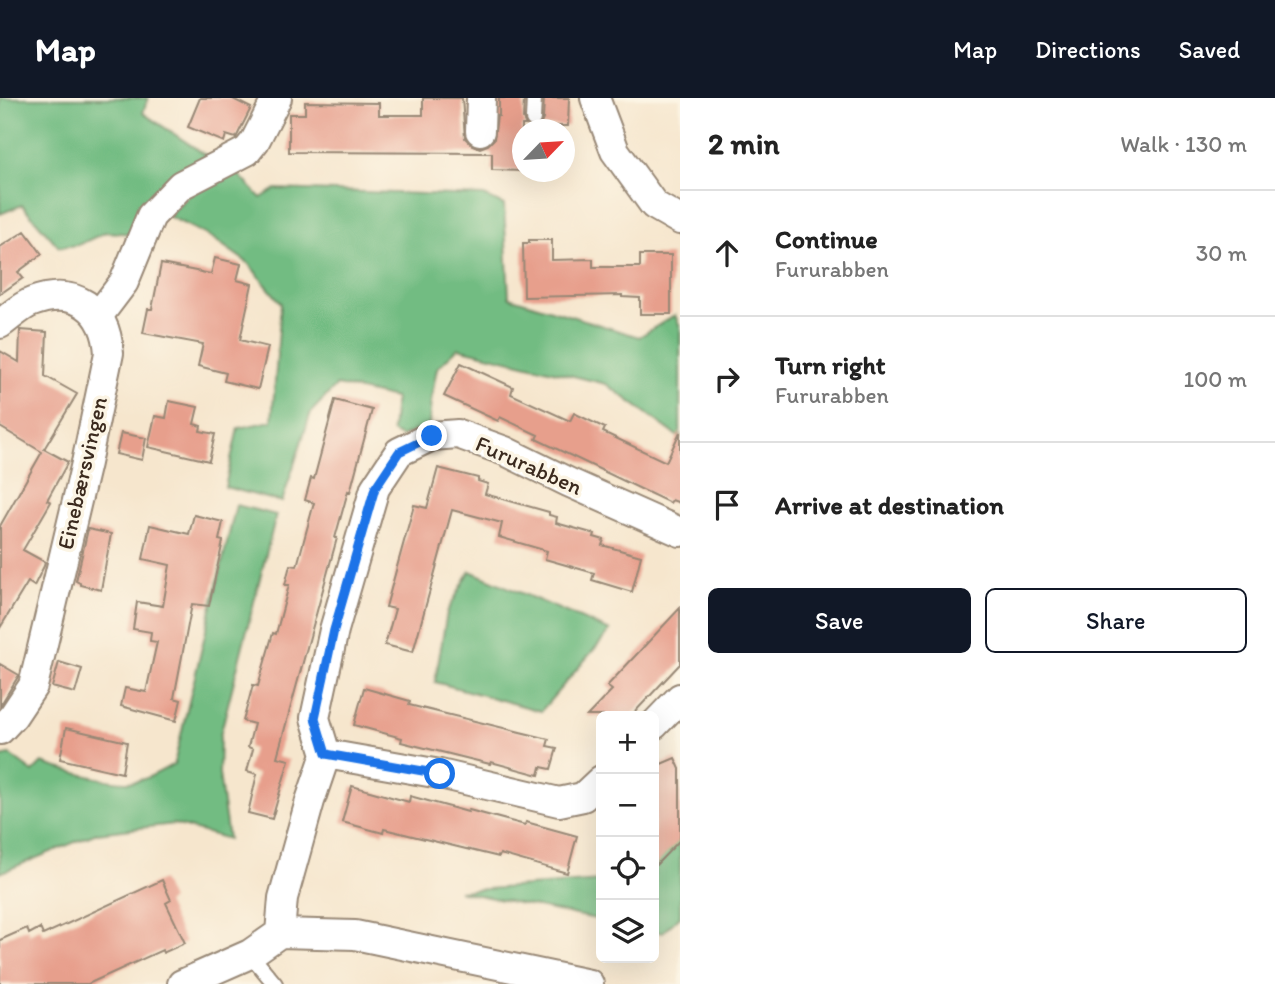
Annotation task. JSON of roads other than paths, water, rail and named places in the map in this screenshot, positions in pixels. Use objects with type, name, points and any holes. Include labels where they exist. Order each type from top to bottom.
[{"type":"street","points":[[0,324],[30,303],[57,296],[86,304],[99,315],[124,282],[151,216],[181,185],[247,150],[255,141],[277,98]]},
{"type":"street","points":[[480,131],[481,98]]},
{"type":"street","points":[[595,98],[615,151],[654,205],[680,220]]},
{"type":"street","name":"Einebærsvingen","points":[[0,730],[33,686],[109,353],[108,336],[99,315]]},
{"type":"street","name":"Fururabben","points":[[326,754],[315,718],[334,630],[375,488],[399,452],[432,436],[458,434],[505,452],[680,532]]},
{"type":"street","points":[[659,720],[680,698]]},
{"type":"street","points":[[280,933],[284,898],[310,801],[326,754],[440,774],[559,802],[583,797],[596,785]]},
{"type":"street","points":[[182,984],[250,954],[280,933],[355,935],[501,976],[589,984]]},
{"type":"lane","points":[[533,119],[534,98]]},
{"type":"lane","points":[[250,954],[275,984]]}]
